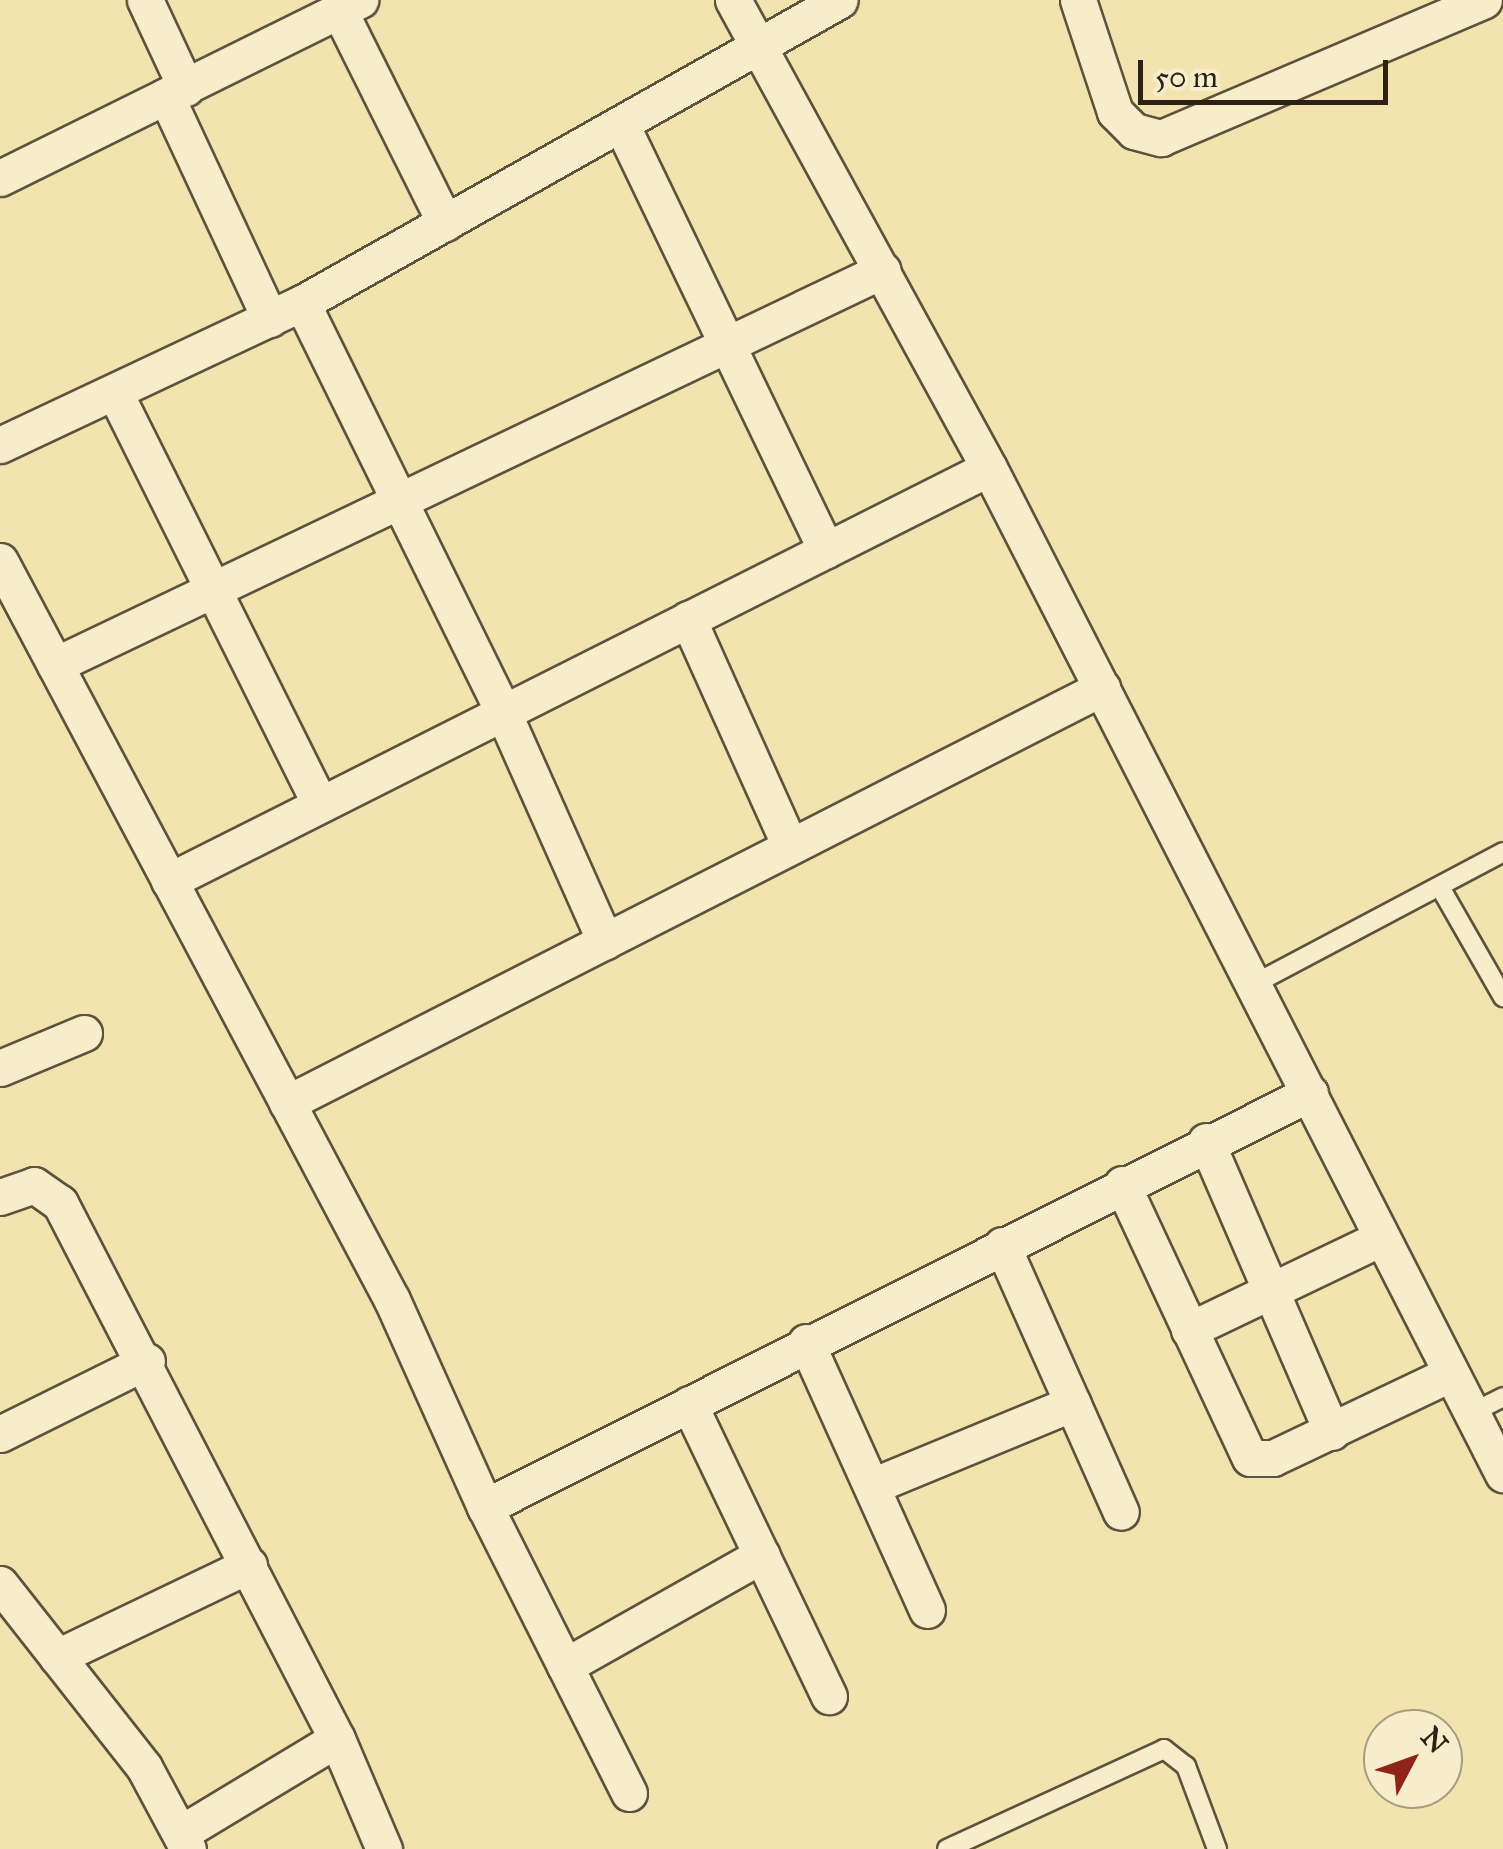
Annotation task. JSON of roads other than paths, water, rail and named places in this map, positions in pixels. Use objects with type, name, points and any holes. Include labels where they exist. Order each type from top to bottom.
[{"type":"street","points":[[145,0],[176,92],[270,319]]},
{"type":"street","points":[[733,0],[755,49],[883,270],[989,468],[1256,983],[1450,1374],[1487,1405],[1503,1474]]},
{"type":"street","points":[[0,445],[116,395],[302,304],[840,0]]},
{"type":"street","points":[[1078,0],[1115,112],[1134,132],[1161,138],[1484,0]]},
{"type":"street","points":[[0,178],[176,92],[335,7],[444,224]]},
{"type":"street","points":[[621,124],[724,346],[826,550]]},
{"type":"street","points":[[54,664],[883,270]]},
{"type":"street","points":[[302,304],[503,712],[605,941]]},
{"type":"street","points":[[116,395],[320,804]]},
{"type":"street","points":[[168,880],[989,468]]},
{"type":"street","points":[[0,561],[392,1300],[485,1507],[629,1793]]},
{"type":"street","points":[[688,619],[790,846]]},
{"type":"street","points":[[286,1103],[1102,688]]},
{"type":"street","points":[[0,1068],[84,1033]]},
{"type":"street","points":[[485,1507],[806,1342],[1310,1092]]},
{"type":"street","points":[[1206,1141],[1332,1432]]},
{"type":"street","points":[[1122,1184],[1250,1458],[1273,1458],[1450,1374]]},
{"type":"street","points":[[0,1196],[34,1186],[60,1203],[147,1361],[249,1564],[337,1740],[384,1849]]},
{"type":"street","points":[[1189,1330],[1381,1238]]},
{"type":"street","points":[[1002,1244],[1121,1512]]},
{"type":"street","points":[[806,1342],[927,1610]]},
{"type":"street","points":[[0,1434],[147,1361]]},
{"type":"street","points":[[872,1486],[1073,1403]]},
{"type":"street","points":[[689,1404],[829,1696]]},
{"type":"street","points":[[565,1666],[762,1555]]},
{"type":"street","points":[[57,1658],[249,1564]]},
{"type":"street","points":[[0,1585],[144,1767],[185,1841],[337,1740]]},
{"type":"lane","points":[[1256,983],[1503,852]]},
{"type":"lane","points":[[1440,887],[1503,997]]},
{"type":"lane","points":[[947,1849],[1164,1748],[1186,1766],[1217,1849]]}]
